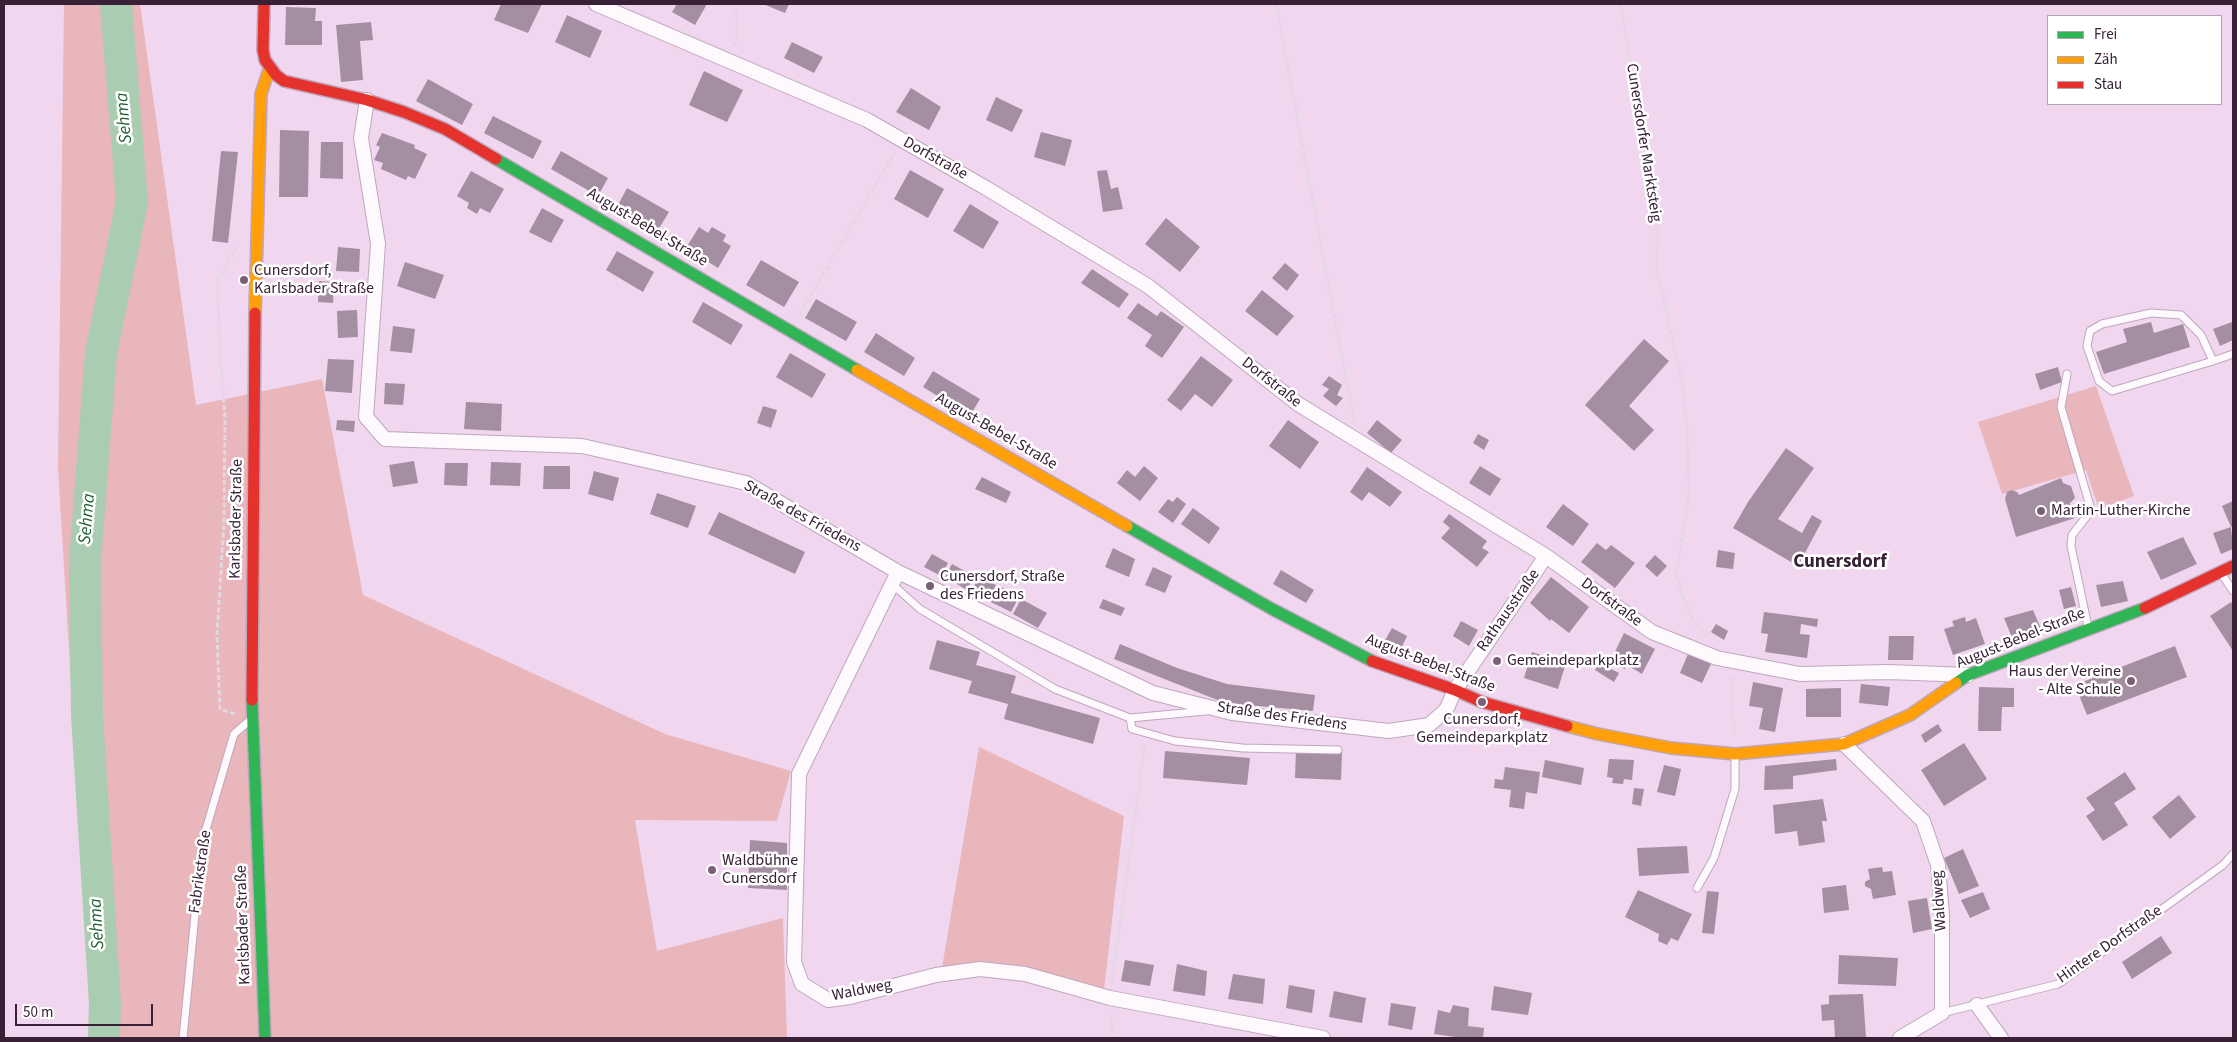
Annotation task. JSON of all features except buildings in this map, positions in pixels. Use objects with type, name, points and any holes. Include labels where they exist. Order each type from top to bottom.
[{"type":"main road","points":[[264,4],[264,50],[265,60],[270,67]]},
{"type":"main road","name":"August-Bebel-Straße","points":[[270,67],[284,81],[367,100],[420,119],[476,146],[790,331],[1272,609],[1371,661],[1455,690],[1482,702],[1598,734],[1671,748],[1735,754],[1787,751],[1844,744],[1910,715],[1968,675],[2156,604],[2233,566]]},
{"type":"main road","name":"Karlsbader Straße","points":[[265,1038],[251,672],[255,330],[261,94],[270,67]]},
{"type":"street","name":"Dorfstraße","points":[[596,4],[867,120],[986,188],[1148,286],[1298,404],[1546,556],[1652,632],[1724,660],[1800,674],[1888,672],[1968,675]]},
{"type":"street","name":"Straße des Friedens","points":[[367,100],[361,138],[378,244],[366,418],[385,438],[582,446],[746,483],[895,578],[1153,693],[1232,713],[1389,731],[1428,725],[1446,710],[1455,690]]},
{"type":"street","name":"Rathausstraße","points":[[1455,690],[1546,556]]},
{"type":"street","name":"Waldweg","points":[[895,578],[799,774],[794,962],[802,984],[828,1000],[850,997],[936,974],[980,969],[1025,974],[1110,998],[1323,1038]]},
{"type":"street","name":"Waldweg","points":[[1844,744],[1923,821],[1938,865],[1942,915],[1942,1013]]},
{"type":"street","points":[[1977,1005],[2000,1038]]},
{"type":"street","points":[[1900,1038],[1942,1013]]},
{"type":"lane","points":[[2213,361],[2200,335],[2181,315],[2151,313],[2102,324],[2090,331],[2087,346],[2099,381],[2112,392],[2213,361],[2233,354]]},
{"type":"lane","points":[[2067,374],[2061,407],[2090,506],[2087,516],[2072,535],[2071,546],[2089,629]]},
{"type":"lane","points":[[2220,573],[2233,591]]},
{"type":"lane","points":[[895,578],[920,609],[1055,689],[1130,718],[1219,709]]},
{"type":"lane","points":[[1130,718],[1132,728],[1175,741],[1243,748],[1338,750]]},
{"type":"lane","name":"Fabrikstraße","points":[[183,1038],[202,843],[234,734],[252,719]]},
{"type":"lane","points":[[1698,888],[1714,858],[1735,789],[1735,754]]},
{"type":"lane","name":"Hintere Dorfstraße","points":[[1942,1013],[2058,984],[2223,864],[2233,854]]},
{"type":"path","points":[[729,61],[737,36],[736,4]]},
{"type":"path","points":[[1276,4],[1358,441]]},
{"type":"path","name":"Cunersdorfer Marktsteig","points":[[1620,4],[1644,134],[1657,218],[1657,271],[1682,382],[1687,428],[1689,496],[1676,573],[1684,601],[1695,624],[1707,635],[1724,660],[1735,754]]},
{"type":"path","points":[[790,331],[901,140]]},
{"type":"path","points":[[241,240],[218,281],[219,340],[225,417],[224,521],[217,636],[220,709],[252,719]]},
{"type":"path","points":[[1114,1038],[1110,998],[1147,733]]},
{"type":"shaded area","points":[[64,4],[140,4],[196,405],[322,379],[363,595],[665,734],[791,771],[777,821],[635,820],[657,951],[783,918],[787,1038],[99,1038],[90,996],[58,468]]},
{"type":"shaded area","points":[[2096,386],[2134,496],[2099,509],[2086,470],[2002,494],[1978,422]]},
{"type":"shaded area","points":[[979,747],[1124,816],[1104,990],[1046,973],[996,964],[942,968]]},
{"type":"waterway","name":"Sehma","points":[[104,1038],[105,1004],[87,715],[85,562],[101,353],[132,202],[116,4]]},
{"type":"traffic: fast","points":[[496,159],[857,370]]},
{"type":"traffic: fast","points":[[1127,526],[1272,609],[1372,661]]},
{"type":"traffic: fast","points":[[1956,683],[1968,675],[2145,608]]},
{"type":"traffic: fast","points":[[252,700],[265,1038]]},
{"type":"traffic: slow","points":[[255,313],[261,94],[270,67]]},
{"type":"traffic: slow","points":[[857,370],[1127,526]]},
{"type":"traffic: slow","points":[[1567,726],[1671,748],[1735,754],[1844,744],[1910,715],[1956,683]]},
{"type":"traffic: jam","points":[[264,4],[263,50],[265,60],[276,75],[284,81],[367,100],[404,112],[445,129],[496,159]]},
{"type":"traffic: jam","points":[[252,700],[255,313]]},
{"type":"traffic: jam","points":[[2145,608],[2233,566]]},
{"type":"traffic: jam","points":[[1372,661],[1455,690],[1482,702],[1567,726]]},
{"type":"place","name":"Cunersdorf, Karlsbader Straße","points":[[244,280]]},
{"type":"place","name":"Martin-Luther-Kirche","points":[[2041,511]]},
{"type":"place","name":"Cunersdorf, Straße des Friedens","points":[[930,586]]},
{"type":"place","name":"Gemeindeparkplatz","points":[[1497,661]]},
{"type":"place","name":"Haus der Vereine - Alte Schule","points":[[2131,681]]},
{"type":"place","name":"Cunersdorf, Gemeindeparkplatz","points":[[1482,702]]},
{"type":"place","name":"Waldbühne Cunersdorf","points":[[712,870]]},
{"type":"district","name":"Cunersdorf","points":[[1840,563]]}]
